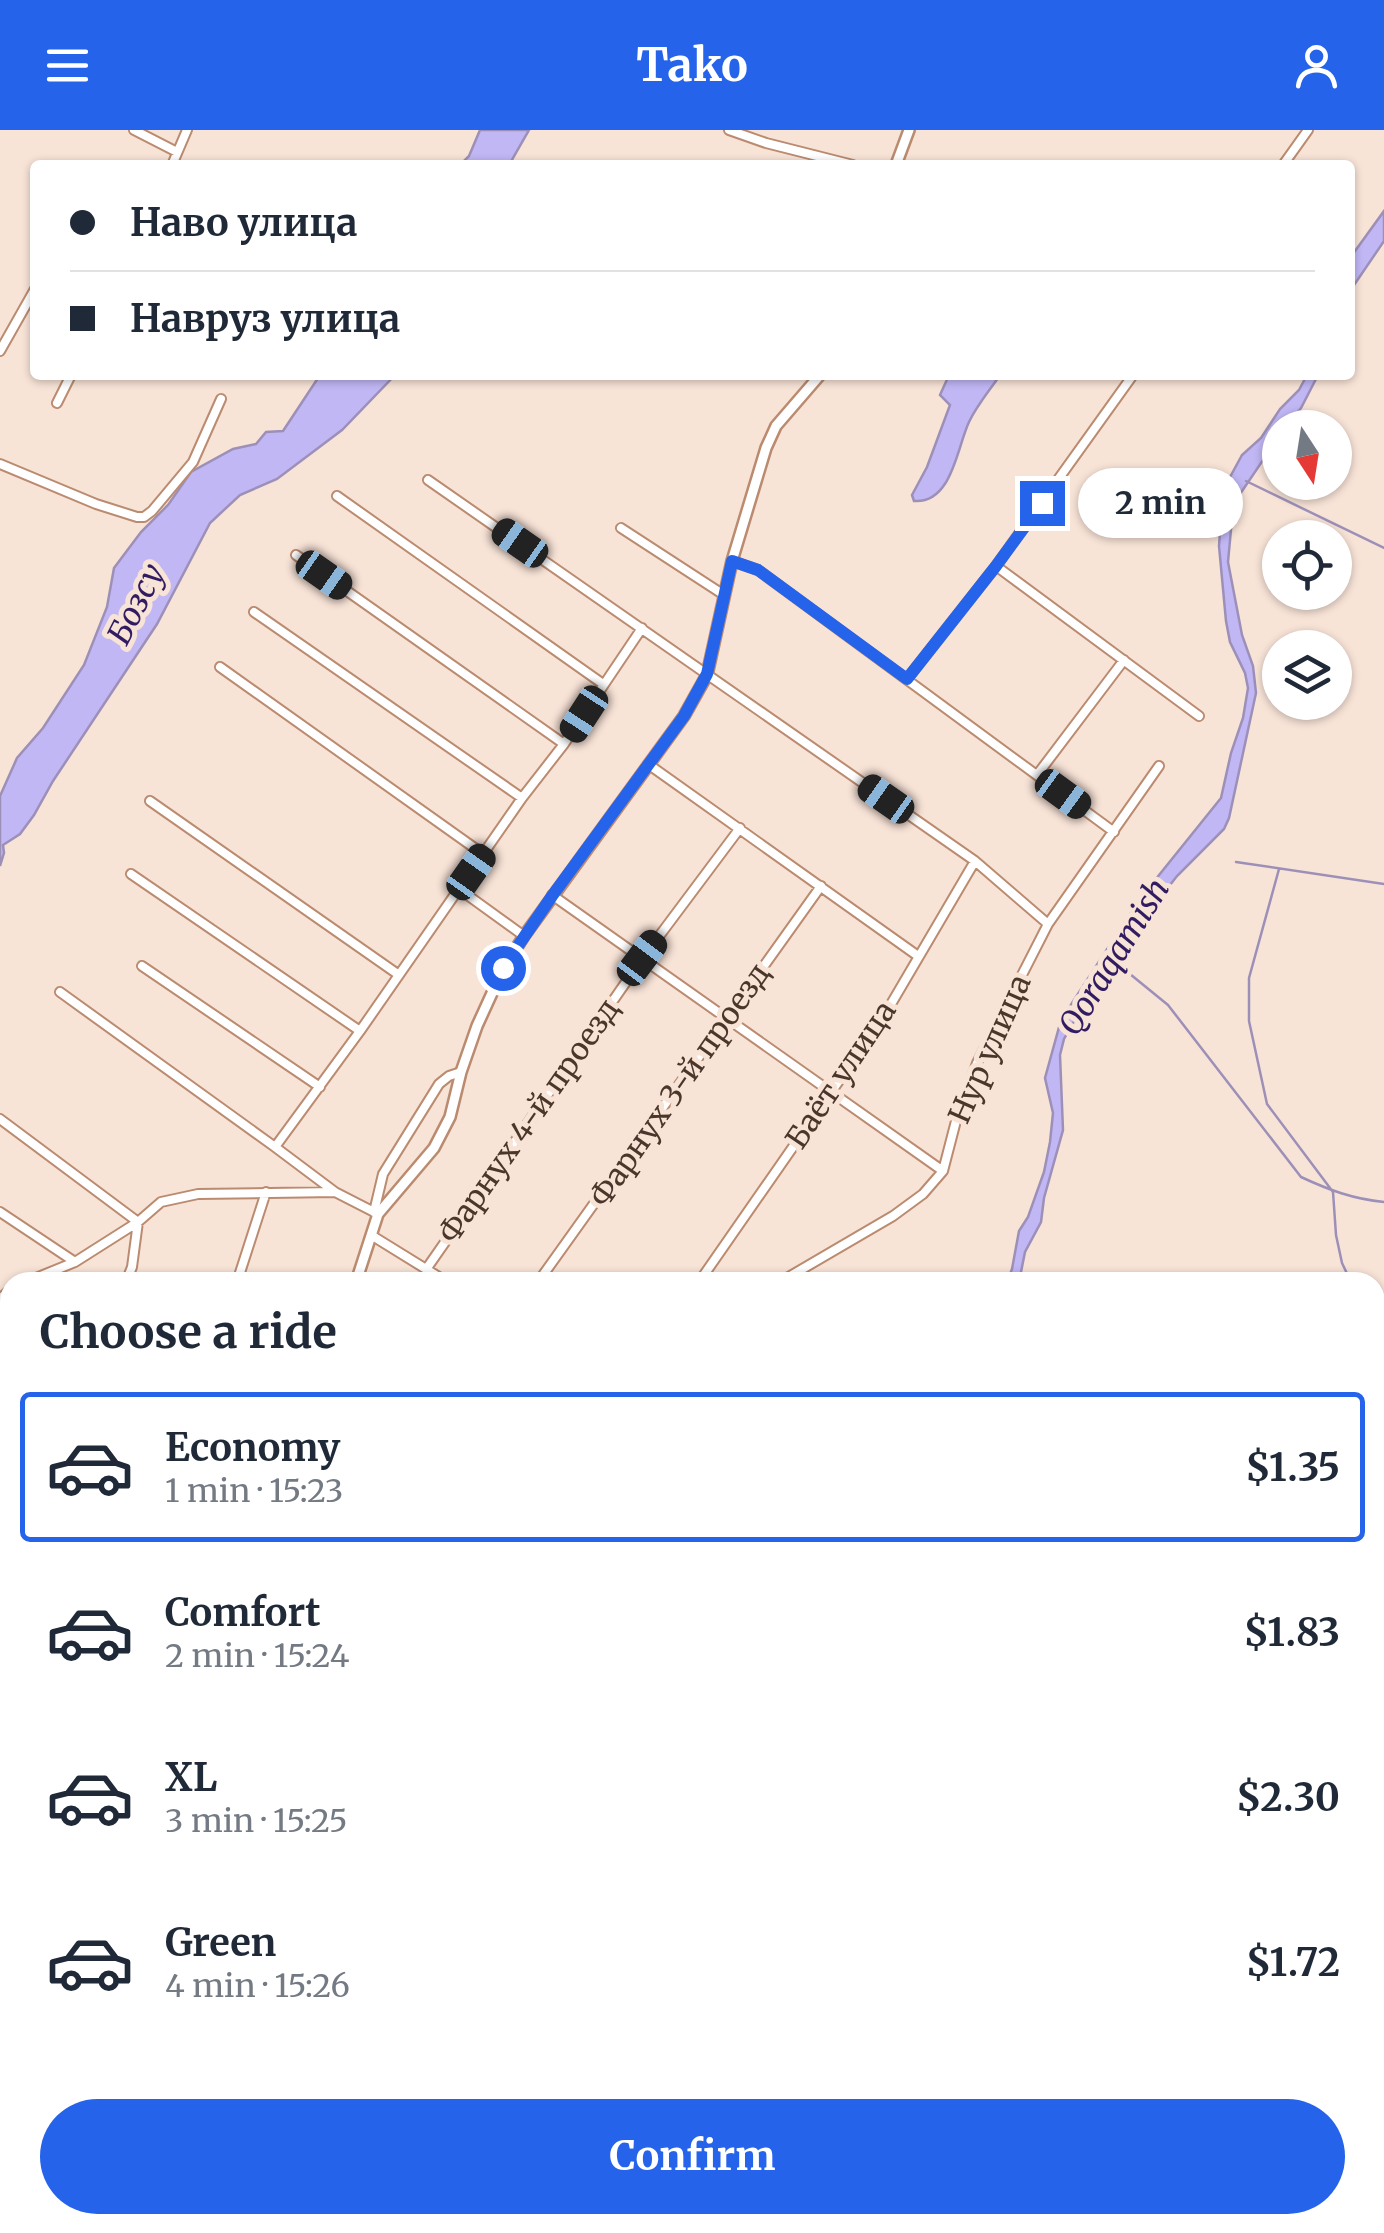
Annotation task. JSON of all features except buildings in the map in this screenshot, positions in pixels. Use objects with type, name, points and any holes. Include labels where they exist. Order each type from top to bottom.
[{"type":"street","points":[[134,130],[177,152]]},
{"type":"street","points":[[174,160],[187,130]]},
{"type":"street","points":[[729,130],[833,160]]},
{"type":"street","points":[[766,143],[771,130]]},
{"type":"street","points":[[898,160],[908,130]]},
{"type":"street","points":[[1287,160],[1308,130]]},
{"type":"street","points":[[0,351],[30,298]]},
{"type":"street","points":[[57,404],[69,380]]},
{"type":"street","points":[[376,1213],[407,1183],[434,1148],[450,1117],[477,1026],[503,968],[684,716],[707,674],[732,561],[766,448],[776,426],[816,380]]},
{"type":"street","points":[[907,679],[996,566],[1129,380]]},
{"type":"street","points":[[0,464],[96,504],[144,517],[193,462],[222,398]]},
{"type":"street","points":[[428,480],[974,861],[1048,924]]},
{"type":"street","points":[[337,496],[603,684]]},
{"type":"street","points":[[621,528],[724,595]]},
{"type":"street","points":[[296,555],[564,744]]},
{"type":"street","points":[[732,561],[758,570],[1114,832]]},
{"type":"street","points":[[996,566],[1199,716]]},
{"type":"street","points":[[254,612],[522,798]]},
{"type":"street","points":[[276,1147],[564,744],[642,628]]},
{"type":"street","points":[[1037,775],[1124,660]]},
{"type":"street","points":[[220,668],[484,854]]},
{"type":"street","points":[[648,764],[918,956]]},
{"type":"street","name":"Нур улица","points":[[797,1272],[893,1216],[923,1194],[942,1171],[977,1063],[1048,924],[1159,766]]},
{"type":"street","points":[[150,801],[399,975]]},
{"type":"street","name":"Фарнух 4-й проезд","points":[[426,1268],[642,958],[740,828]]},
{"type":"street","name":"Баёт улица","points":[[706,1272],[884,1016],[974,861]]},
{"type":"street","points":[[132,874],[360,1031]]},
{"type":"street","name":"Фарнух 3-й проезд","points":[[545,1272],[820,886]]},
{"type":"street","points":[[459,890],[524,936]]},
{"type":"street","points":[[552,896],[942,1171]]},
{"type":"street","points":[[142,966],[320,1088]]},
{"type":"street","points":[[60,992],[335,1192],[376,1213]]},
{"type":"street","points":[[359,1272],[383,1174],[438,1084],[461,1072]]},
{"type":"street","points":[[0,1119],[138,1222]]},
{"type":"street","points":[[240,1272],[266,1192]]},
{"type":"street","points":[[51,1272],[76,1262],[138,1222],[161,1202],[198,1194],[335,1192]]},
{"type":"street","points":[[0,1212],[76,1262]]},
{"type":"street","points":[[130,1272],[138,1222]]},
{"type":"street","points":[[371,1235],[432,1272]]},
{"type":"water","points":[[480,130],[529,130],[512,160],[465,160]]},
{"type":"water","points":[[1384,211],[1384,241],[1355,284],[1355,251]]},
{"type":"water","name":"Бозсу","points":[[317,380],[390,380],[342,430],[277,479],[240,495],[210,523],[157,624],[34,815],[20,834],[3,845],[0,866],[0,796],[17,758],[43,728],[84,665],[107,607],[114,568],[191,472],[233,449],[256,444],[266,432],[283,431]]},
{"type":"water","points":[[947,380],[997,380],[969,422],[945,484],[927,499],[914,501],[912,495],[950,405],[940,395]]},
{"type":"water","points":[[1304,380],[1315,380],[1299,410],[1280,409]]},
{"type":"water","name":"Qoraqamish","points":[[1261,438],[1262,462],[1238,497],[1232,519],[1228,562],[1256,693],[1229,818],[1224,829],[1177,876],[1120,954],[1104,969],[1064,1039],[1060,1055],[1063,1130],[1041,1222],[1025,1252],[1021,1272],[1011,1272],[1019,1231],[1044,1172],[1050,1142],[1053,1113],[1045,1078],[1061,1020],[1139,900],[1221,798],[1248,688],[1226,621],[1219,546],[1223,490],[1242,455]]},
{"type":"waterway","points":[[1246,481],[1384,548]]},
{"type":"waterway","points":[[1236,862],[1384,884]]},
{"type":"waterway","points":[[1279,869],[1249,978],[1249,1021],[1267,1104],[1333,1192],[1336,1235],[1346,1272]]},
{"type":"waterway","name":"Qoraqamish","points":[[1114,961],[1168,1005],[1301,1177],[1341,1193],[1384,1202]]},
{"type":"route","points":[[503,968],[684,716],[707,674],[732,561],[758,570],[907,679],[1042,503]]}]
